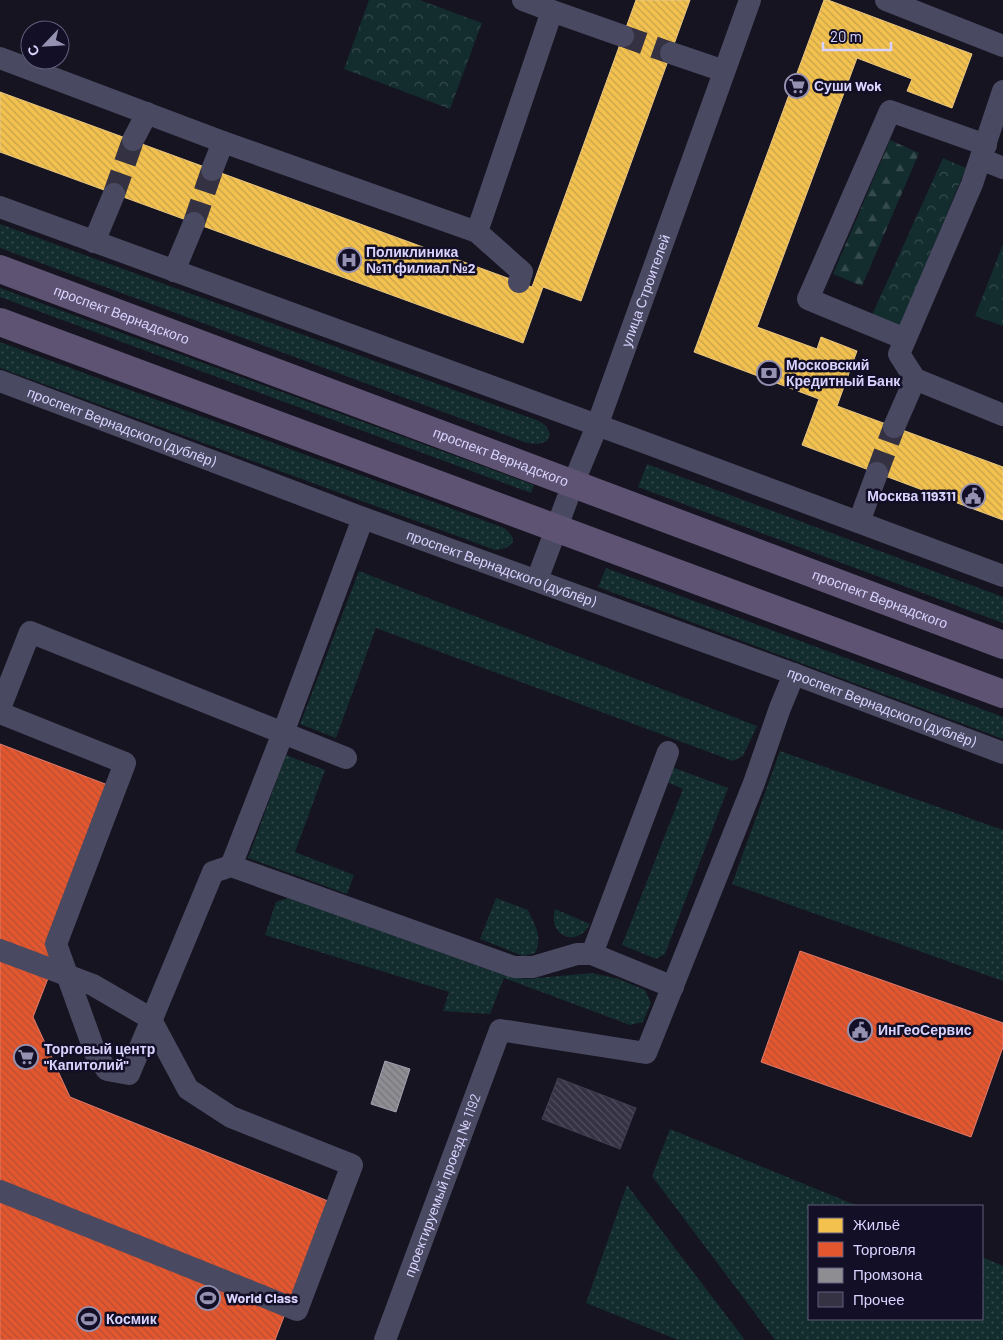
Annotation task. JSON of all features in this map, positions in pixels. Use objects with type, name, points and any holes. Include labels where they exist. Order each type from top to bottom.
[{"type":"main road","name":"проспект Вернадского","points":[[0,269],[1003,645]]},
{"type":"main road","points":[[0,322],[1003,694]]},
{"type":"street","points":[[523,0],[623,36]]},
{"type":"street","name":"улица Строителей","points":[[537,580],[597,426],[750,0]]},
{"type":"street","points":[[886,0],[1003,46]]},
{"type":"street","points":[[477,232],[552,11]]},
{"type":"street","points":[[671,53],[724,72]]},
{"type":"street","points":[[0,58],[223,142],[477,232],[522,272],[519,282]]},
{"type":"street","points":[[1003,91],[984,152],[899,354],[915,379],[1003,416]]},
{"type":"street","points":[[906,340],[808,299],[890,111],[984,152],[1003,168]]},
{"type":"street","points":[[133,140],[147,112]]},
{"type":"street","points":[[212,170],[223,142]]},
{"type":"street","points":[[94,242],[114,194]]},
{"type":"street","points":[[0,207],[1003,576]]},
{"type":"street","points":[[174,271],[194,223]]},
{"type":"street","points":[[894,427],[915,379]]},
{"type":"street","name":"проспект Вернадского (дублёр)","points":[[1,383],[364,518],[794,674],[1003,753]]},
{"type":"street","points":[[859,522],[877,473]]},
{"type":"street","points":[[231,866],[364,518]]},
{"type":"street","points":[[0,708],[30,632],[346,758]]},
{"type":"street","points":[[0,713],[125,763],[56,944],[96,1055],[107,1070],[129,1074],[150,1018],[213,872],[231,866],[514,967],[533,967],[577,954],[592,954],[673,987],[754,783],[794,674]]},
{"type":"street","points":[[592,954],[668,752]]},
{"type":"street","points":[[0,950],[93,985],[150,1018],[188,1089],[231,1116],[352,1165],[297,1310],[0,1191]]},
{"type":"street","name":"проектируемый проезд № 1192","points":[[385,1340],[500,1030],[646,1053],[673,987]]},
{"type":"green space","points":[[369,0],[420,0],[482,23],[450,109],[344,69]]},
{"type":"green space","points":[[890,140],[919,153],[862,286],[833,274]]},
{"type":"green space","points":[[943,158],[966,168],[900,326],[872,315]]},
{"type":"green space","points":[[0,224],[539,421],[546,426],[550,434],[547,441],[539,444],[527,443],[0,248]]},
{"type":"green space","points":[[1003,244],[1003,326],[975,316]]},
{"type":"green space","points":[[0,288],[534,485],[531,493],[0,297]]},
{"type":"green space","points":[[0,342],[504,528],[512,536],[512,543],[506,548],[495,550],[0,368]]},
{"type":"green space","points":[[647,464],[1003,597],[1003,623],[638,487]]},
{"type":"green space","points":[[606,568],[1003,717],[1003,739],[598,587]]},
{"type":"green space","points":[[359,571],[757,726],[743,756],[733,761],[376,628],[336,738],[300,724]]},
{"type":"green space","points":[[780,751],[1003,830],[1003,981],[732,884]]},
{"type":"green space","points":[[286,755],[325,770],[295,852],[354,875],[347,894],[248,858]]},
{"type":"green space","points":[[672,767],[728,788],[665,954],[656,959],[622,945],[683,789],[667,782]]},
{"type":"green space","points":[[288,898],[501,974],[526,979],[592,973],[619,979],[645,990],[651,1003],[643,1022],[630,1025],[504,978],[490,1014],[443,1011],[449,992],[265,935],[276,902]]},
{"type":"green space","points":[[496,898],[528,910],[538,936],[535,953],[523,956],[480,939]]},
{"type":"green space","points":[[555,909],[590,924],[578,936],[565,936],[555,926]]},
{"type":"green space","points":[[670,1129],[856,1205],[808,1205],[808,1320],[983,1320],[983,1257],[1003,1266],[1003,1340],[775,1340],[652,1176]]},
{"type":"green space","points":[[627,1185],[745,1340],[678,1340],[586,1303]]},
{"type":"building: Жильё","points":[[636,0],[690,0],[581,301],[543,287],[523,343],[0,152],[0,92],[532,287]]},
{"type":"building: Жильё","points":[[824,0],[972,54],[952,108],[907,91],[912,79],[857,58],[757,327],[817,349],[821,337],[857,351],[837,406],[1003,467],[1003,520],[802,445],[819,399],[694,352]]},
{"type":"building: Торговля","name":"Торговый центр \"Капитолий\"","points":[[0,744],[121,790],[33,1017],[70,1097],[328,1201],[275,1340],[0,1340]]},
{"type":"building: Торговля","points":[[800,951],[1003,1023],[1003,1047],[971,1137],[761,1062]]},
{"type":"building: Промзона","points":[[385,1061],[410,1069],[396,1112],[371,1104]]},
{"type":"building: Прочее","points":[[558,1078],[636,1108],[620,1149],[542,1119]]},
{"type":"tunnel","points":[[623,36],[671,53]]},
{"type":"tunnel","points":[[114,194],[133,140]]},
{"type":"tunnel","points":[[194,223],[212,170]]},
{"type":"tunnel","points":[[877,473],[894,427]]},
{"type":"place","name":"Суши Wok","points":[[797,86]]},
{"type":"place","name":"Поликлиника №11 филиал №2","points":[[349,260]]},
{"type":"place","name":"Московский Кредитный Банк","points":[[769,373]]},
{"type":"place","name":"Москва 119311","points":[[973,496]]},
{"type":"place","name":"ИнГеоСервис","points":[[860,1030]]},
{"type":"place","name":"Торговый центр \"Капитолий\"","points":[[26,1057]]},
{"type":"place","name":"World Class","points":[[208,1298]]},
{"type":"place","name":"Космик","points":[[89,1319]]}]
